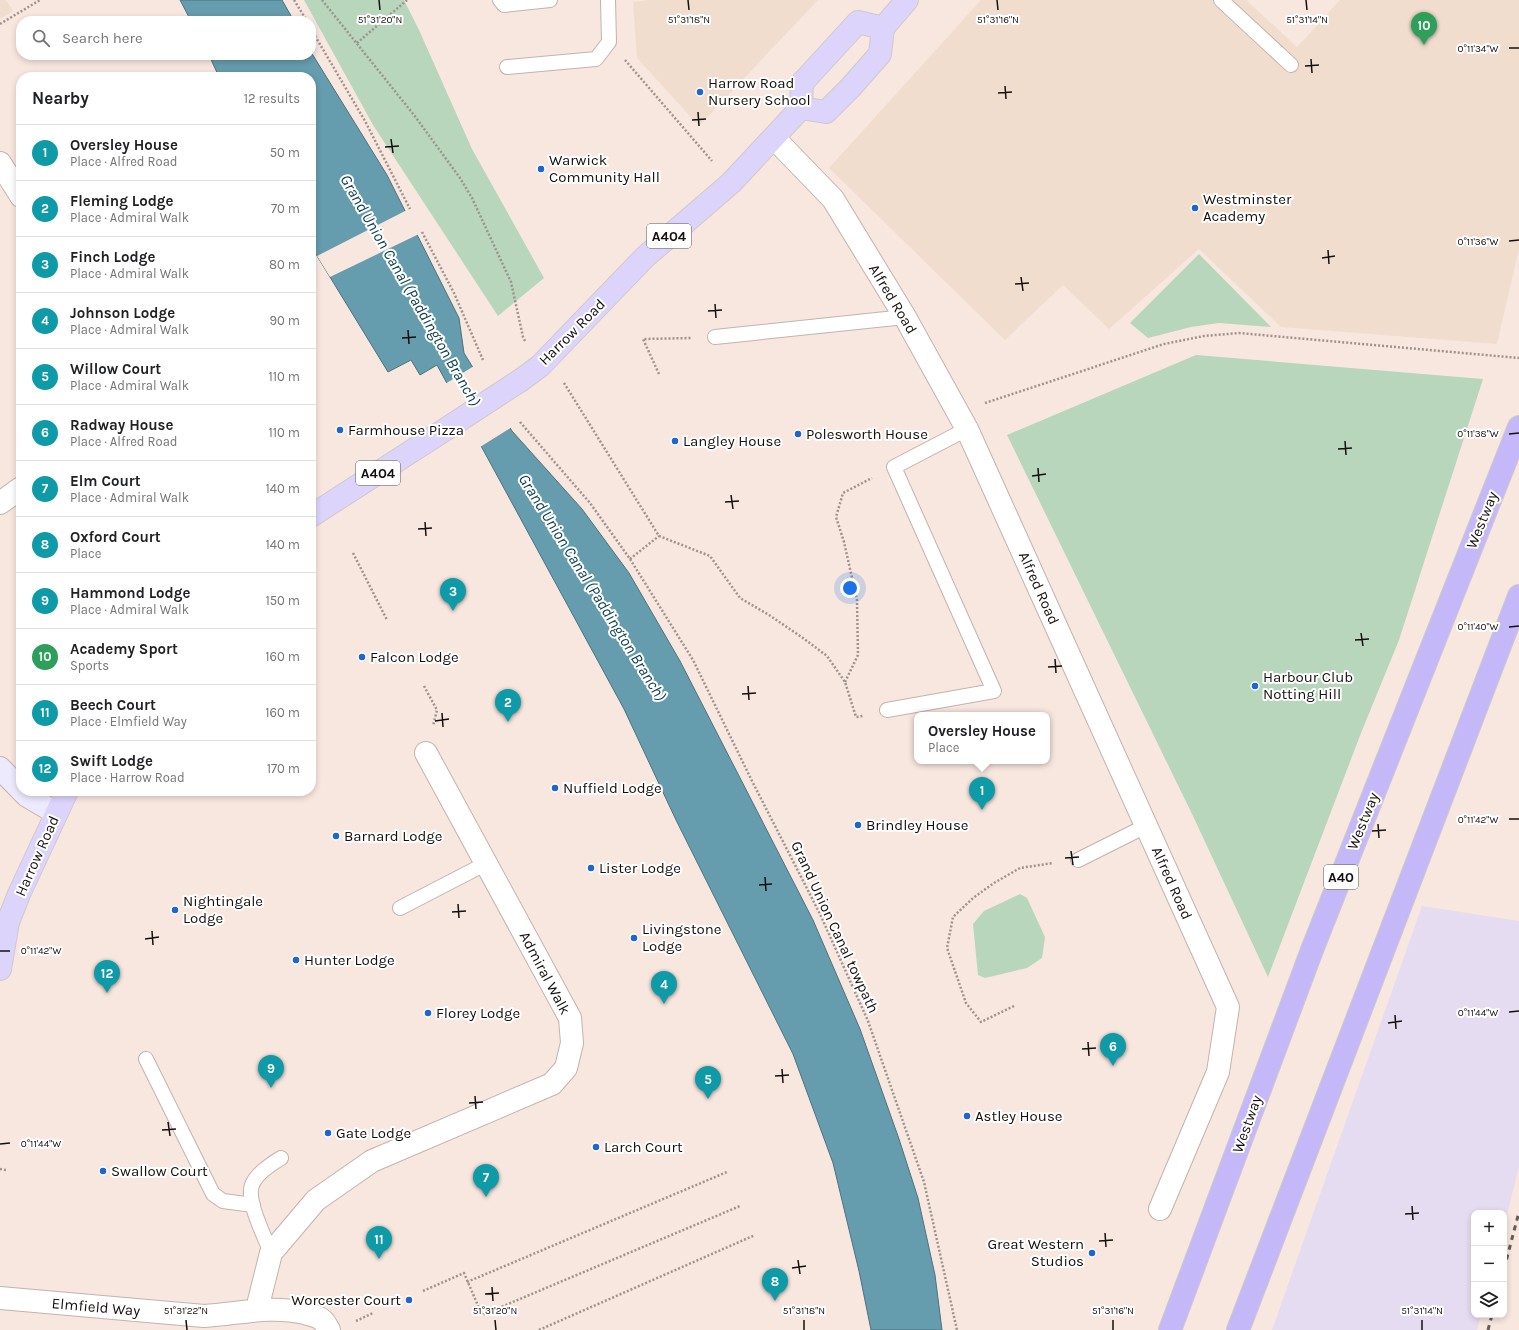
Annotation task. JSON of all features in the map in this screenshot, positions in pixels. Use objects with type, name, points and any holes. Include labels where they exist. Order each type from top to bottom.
[{"type":"highway","name":"Westway","points":[[1170,1330],[1312,950],[1519,427]]},
{"type":"highway","points":[[1238,1330],[1519,596]]},
{"type":"main road","points":[[883,28],[858,22],[802,83],[801,108],[826,112],[847,91],[880,54],[883,28],[907,0]]},
{"type":"main road","name":"Harrow Road","points":[[316,513],[446,430],[521,380],[544,362],[645,257],[731,182],[801,108]]},
{"type":"main road","name":"Harrow Road","points":[[0,969],[8,922],[19,894],[64,796]]},
{"type":"street","name":"Alfred Road","points":[[774,138],[833,199],[905,317],[967,429],[1228,1007],[1218,1072],[1160,1209]]},
{"type":"street","points":[[0,163],[16,188]]},
{"type":"street","points":[[0,503],[16,492]]},
{"type":"street","name":"Admiral Walk","points":[[258,1310],[271,1254],[316,1200],[372,1161],[552,1084],[566,1068],[572,1042],[570,1018],[426,754]]},
{"type":"street","points":[[0,768],[16,786]]},
{"type":"street","points":[[27,796],[56,813]]},
{"type":"street","name":"Elmfield Way","points":[[0,1298],[204,1316],[258,1310],[291,1310],[322,1319],[329,1330]]},
{"type":"lane","points":[[500,0],[504,5],[550,0]]},
{"type":"lane","points":[[507,68],[596,59],[609,42],[608,0]]},
{"type":"lane","points":[[1221,0],[1292,65]]},
{"type":"lane","points":[[715,337],[905,317]]},
{"type":"lane","points":[[887,710],[994,691],[894,467],[967,429]]},
{"type":"lane","points":[[1078,860],[1146,826]]},
{"type":"lane","points":[[400,908],[486,863]]},
{"type":"lane","points":[[146,1059],[213,1194],[223,1201],[253,1205]]},
{"type":"lane","points":[[271,1254],[253,1205],[251,1192],[254,1180],[266,1168],[281,1158]]},
{"type":"path","points":[[0,24],[40,0]]},
{"type":"path","points":[[294,0],[304,16]]},
{"type":"path","points":[[322,0],[414,115],[460,178],[472,198],[511,282],[523,337],[577,401],[659,536],[710,556],[740,598],[769,615],[826,656],[845,682],[856,717],[887,710]]},
{"type":"path","points":[[357,44],[408,0]]},
{"type":"path","points":[[316,37],[365,121],[410,209]]},
{"type":"path","points":[[609,42],[731,182]]},
{"type":"path","points":[[422,232],[454,293],[482,360]]},
{"type":"path","points":[[955,408],[987,403],[1164,344],[1204,336],[1239,333],[1519,358]]},
{"type":"path","points":[[659,374],[643,339],[715,337]]},
{"type":"path","name":"Grand Union Canal towpath","points":[[520,422],[590,503],[630,559],[693,660],[752,782],[820,914],[868,1021],[924,1182],[957,1330]]},
{"type":"path","points":[[845,682],[858,655],[857,600],[844,542],[836,517],[843,493],[894,467]]},
{"type":"path","points":[[630,559],[659,536]]},
{"type":"path","points":[[353,554],[387,620]]},
{"type":"path","points":[[424,686],[437,710],[426,754]]},
{"type":"path","points":[[1014,1006],[981,1022],[966,1003],[947,948],[953,917],[973,898],[994,882],[1020,868],[1078,860]]},
{"type":"path","points":[[0,1169],[6,1170]]},
{"type":"path","points":[[468,1282],[726,1172]]},
{"type":"path","points":[[423,1291],[464,1273],[482,1315],[740,1206]]},
{"type":"path","points":[[539,1330],[755,1235]]},
{"type":"shaded area","points":[[0,0],[6,0],[13,11],[0,19]]},
{"type":"shaded area","name":"Harrow Road Nursery School","points":[[649,0],[818,0],[699,126],[637,58],[633,2]]},
{"type":"shaded area","name":"Westminster Academy","points":[[981,0],[1246,0],[1297,47],[1340,0],[1519,0],[1519,249],[1497,344],[1281,327],[1199,249],[1109,329],[1063,285],[1005,340],[829,168]]},
{"type":"shaded area","points":[[1422,906],[1519,921],[1519,1167],[1507,1214],[1507,1210],[1471,1210],[1471,1318],[1480,1318],[1477,1330],[1272,1330]]},
{"type":"green space","points":[[304,0],[404,0],[472,149],[544,278],[498,316],[373,125],[316,22],[316,16],[313,16]]},
{"type":"green space","points":[[1199,254],[1271,327],[1219,323],[1191,327],[1148,338],[1130,323]]},
{"type":"green space","name":"Harbour Club Notting Hill","points":[[1196,355],[1483,379],[1399,640],[1361,733],[1268,977],[1193,816],[1007,435]]},
{"type":"green space","points":[[1020,894],[1027,898],[1045,937],[1042,958],[1027,968],[985,978],[978,975],[973,924],[984,911]]},
{"type":"water","points":[[180,0],[282,0],[291,16],[188,16]]},
{"type":"water","name":"Grand Union Canal (Paddington Branch)","points":[[211,60],[316,60],[387,175],[459,318],[464,353],[512,431],[582,509],[629,573],[680,661],[813,920],[860,1029],[918,1198],[935,1275],[942,1330],[871,1330],[859,1271],[833,1163],[793,1054],[676,820],[624,709],[437,365],[420,375],[411,360],[388,372],[316,254],[316,72],[217,72]]},
{"type":"pier","points":[[407,210],[419,234],[330,277],[317,256]]},
{"type":"pier","points":[[474,366],[512,427],[480,447],[445,384]]},
{"type":"railway","points":[[1507,1258],[1519,1212]]},
{"type":"railway","points":[[1488,1330],[1491,1318]]},
{"type":"place","name":"Academy Sport","points":[[1424,45]]},
{"type":"place","name":"Harrow Road Nursery School","points":[[700,92]]},
{"type":"place","name":"Warwick Community Hall","points":[[541,169]]},
{"type":"place","name":"Westminster Academy","points":[[1195,208]]},
{"type":"place","name":"Farmhouse Pizza","points":[[340,430]]},
{"type":"place","name":"Polesworth House","points":[[798,434]]},
{"type":"place","name":"Langley House","points":[[675,441]]},
{"type":"place","name":"Finch Lodge","points":[[453,611]]},
{"type":"place","name":"Falcon Lodge","points":[[362,657]]},
{"type":"place","name":"Harbour Club Notting Hill","points":[[1255,686]]},
{"type":"place","name":"Fleming Lodge","points":[[508,722]]},
{"type":"place","name":"Nuffield Lodge","points":[[555,788]]},
{"type":"place","name":"Oversley House","points":[[982,810]]},
{"type":"place","name":"Brindley House","points":[[858,825]]},
{"type":"place","name":"Barnard Lodge","points":[[336,836]]},
{"type":"place","name":"Lister Lodge","points":[[591,868]]},
{"type":"place","name":"Nightingale Lodge","points":[[175,910]]},
{"type":"place","name":"Livingstone Lodge","points":[[634,938]]},
{"type":"place","name":"Hunter Lodge","points":[[296,960]]},
{"type":"place","name":"Swift Lodge","points":[[107,993]]},
{"type":"place","name":"Johnson Lodge","points":[[664,1004]]},
{"type":"place","name":"Florey Lodge","points":[[428,1013]]},
{"type":"place","name":"Radway House","points":[[1113,1066]]},
{"type":"place","name":"Hammond Lodge","points":[[271,1088]]},
{"type":"place","name":"Willow Court","points":[[708,1099]]},
{"type":"place","name":"Astley House","points":[[967,1116]]},
{"type":"place","name":"Gate Lodge","points":[[328,1133]]},
{"type":"place","name":"Larch Court","points":[[596,1147]]},
{"type":"place","name":"Swallow Court","points":[[103,1171]]},
{"type":"place","name":"Elm Court","points":[[486,1197]]},
{"type":"place","name":"Great Western Studios","points":[[1092,1253]]},
{"type":"place","name":"Beech Court","points":[[379,1259]]},
{"type":"place","name":"Worcester Court","points":[[409,1300]]},
{"type":"place","name":"Oxford Court","points":[[775,1301]]}]
